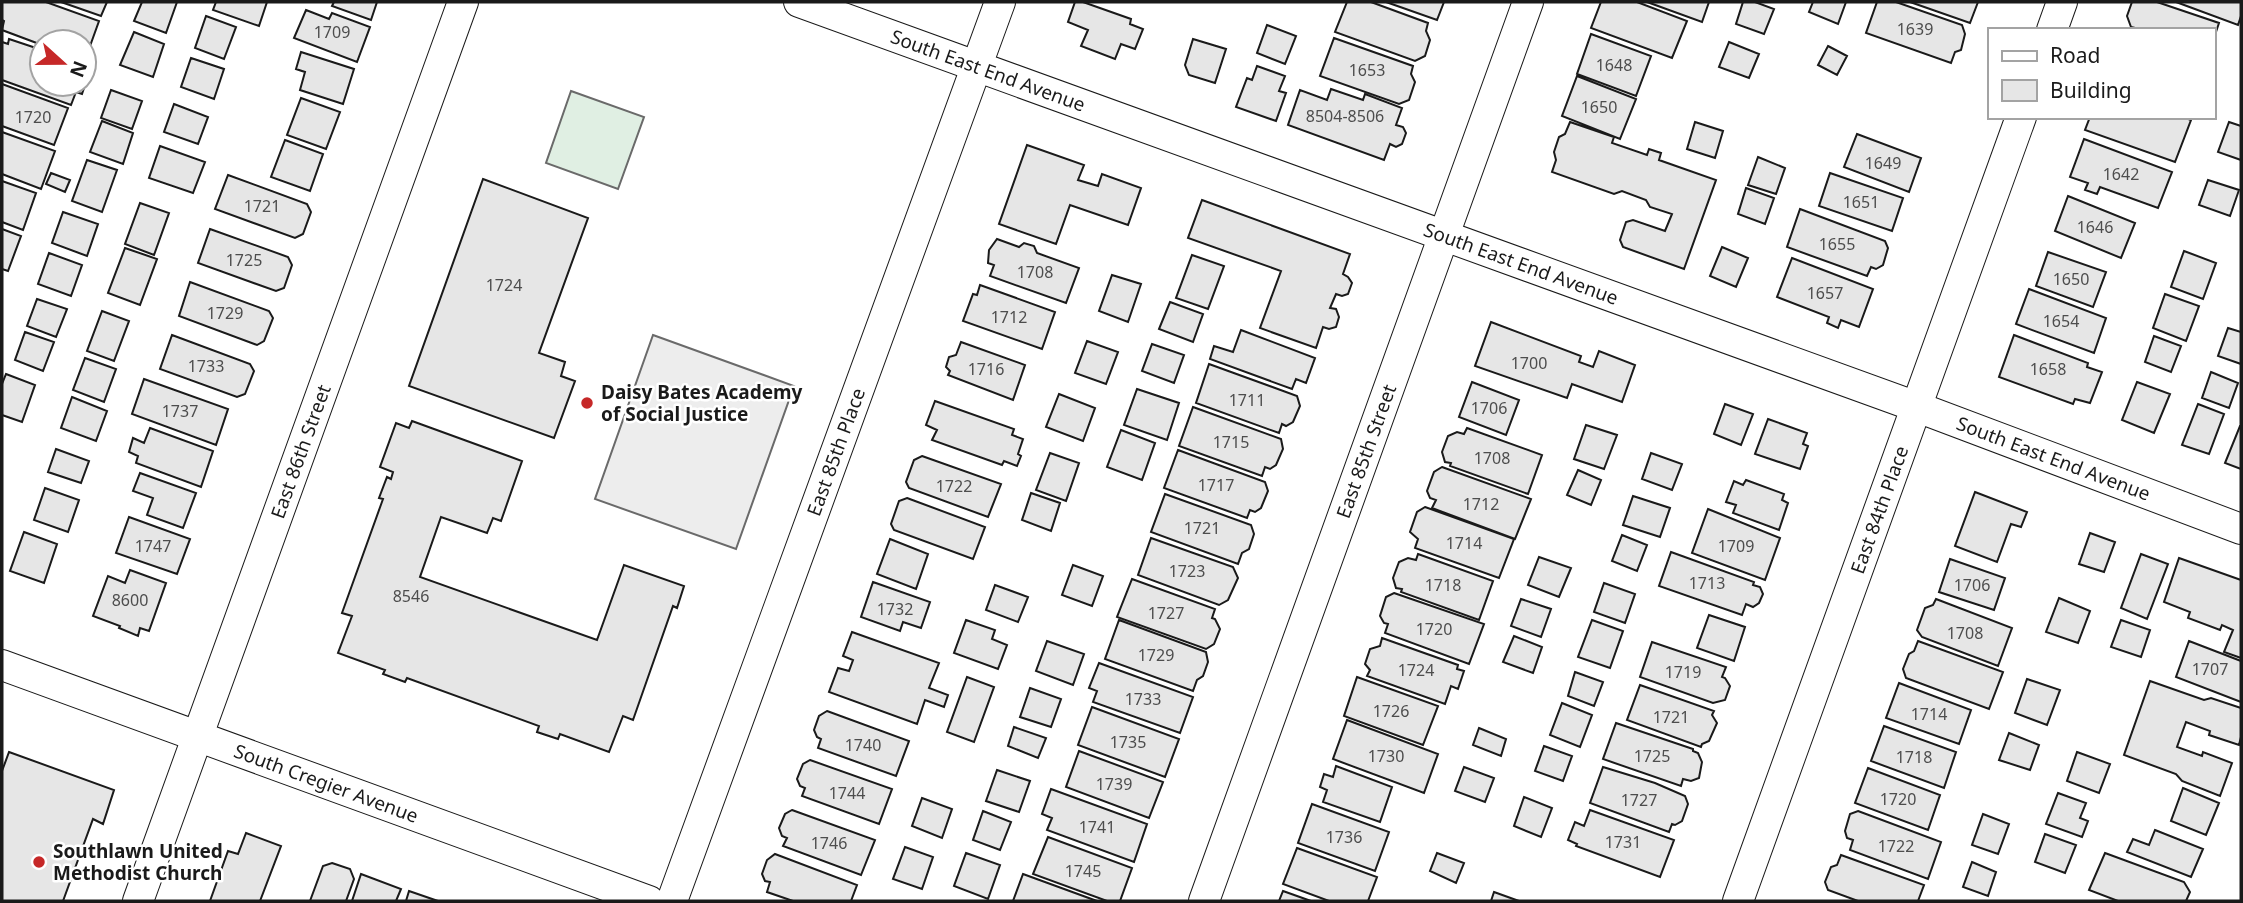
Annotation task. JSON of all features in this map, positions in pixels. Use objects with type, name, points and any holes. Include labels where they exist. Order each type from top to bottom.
[{"type":"street","name":"East 86th Street","points":[[138,901],[463,2]]},
{"type":"street","name":"South East End Avenue","points":[[799,2],[1916,407],[2241,529]]},
{"type":"street","name":"East 85th Place","points":[[672,901],[1000,2]]},
{"type":"street","name":"East 85th Street","points":[[1203,901],[1528,2]]},
{"type":"street","points":[[2053,28],[2062,2]]},
{"type":"street","name":"East 84th Place","points":[[1738,901],[2020,119]]},
{"type":"street","name":"South Cregier Avenue","points":[[2,665],[649,901]]},
{"type":"green space","points":[[571,91],[644,117],[618,189],[546,163]]},
{"type":"shaded area","points":[[653,335],[794,386],[736,549],[595,499]]},
{"type":"building","points":[[2,2],[46,2],[99,21],[96,28],[28,28],[28,40],[2,30]]},
{"type":"building","points":[[61,2],[107,2],[101,16]]},
{"type":"building","points":[[142,2],[177,2],[166,33],[134,21]]},
{"type":"building","points":[[216,2],[267,2],[259,26],[213,10]]},
{"type":"building","points":[[334,2],[377,2],[371,20],[332,6]]},
{"type":"building","points":[[1075,2],[1083,2],[1131,19],[1130,24],[1143,29],[1135,49],[1121,44],[1115,59],[1081,46],[1088,30],[1068,22]]},
{"type":"building","points":[[1347,2],[1371,2],[1428,23],[1426,31],[1430,40],[1425,56],[1415,61],[1335,32]]},
{"type":"building","points":[[1386,2],[1444,2],[1437,20]]},
{"type":"building","points":[[1601,2],[1637,2],[1687,21],[1672,58],[1591,28]]},
{"type":"building","points":[[1647,2],[1709,2],[1702,22]]},
{"type":"building","points":[[1743,2],[1755,2],[1774,9],[1764,34],[1736,24]]},
{"type":"building","points":[[1813,2],[1846,2],[1838,24],[1809,12]]},
{"type":"building","points":[[1877,2],[1896,2],[1962,25],[1965,34],[1961,50],[1955,52],[1951,63],[1866,33]]},
{"type":"building","points":[[1910,2],[1978,2],[1970,23]]},
{"type":"building","points":[[2132,2],[2157,2],[2219,23],[2215,35],[2215,28],[2135,28],[2131,27],[2127,16]]},
{"type":"building","points":[[2176,2],[2241,2],[2241,16],[2238,25]]},
{"type":"building","points":[[306,10],[329,19],[332,13],[370,27],[357,62],[294,38]]},
{"type":"building","points":[[206,16],[236,27],[224,59],[195,48]]},
{"type":"building","points":[[1267,25],[1296,36],[1285,64],[1257,53]]},
{"type":"building","points":[[134,32],[164,44],[153,77],[120,65]]},
{"type":"building","points":[[1591,34],[1651,56],[1636,96],[1577,74]]},
{"type":"building","points":[[1334,38],[1413,66],[1411,74],[1415,82],[1409,100],[1399,104],[1320,76]]},
{"type":"building","points":[[9,39],[28,45],[28,89],[2,80],[2,42],[8,44]]},
{"type":"building","points":[[1193,39],[1226,49],[1215,83],[1189,75],[1185,65]]},
{"type":"building","points":[[1729,42],[1759,54],[1749,78],[1719,67]]},
{"type":"building","points":[[1828,46],[1847,56],[1837,75],[1818,65]]},
{"type":"building","points":[[301,52],[354,69],[343,104],[300,90],[305,72],[296,69]]},
{"type":"building","points":[[191,58],[224,69],[214,99],[181,87]]},
{"type":"building","points":[[1257,66],[1285,76],[1279,91],[1286,93],[1276,121],[1236,107],[1247,78],[1252,80]]},
{"type":"building","points":[[1577,76],[1636,99],[1620,139],[1562,116]]},
{"type":"building","points":[[2,84],[28,93],[28,98],[40,98],[68,108],[54,145],[2,126]]},
{"type":"building","points":[[1331,89],[1363,100],[1365,94],[1402,108],[1396,125],[1403,127],[1406,133],[1402,144],[1396,147],[1390,144],[1384,160],[1288,125],[1300,90],[1327,100]]},
{"type":"building","points":[[111,90],[142,101],[132,129],[101,118]]},
{"type":"building","points":[[52,98],[74,98],[71,105]]},
{"type":"building","points":[[301,98],[340,112],[326,149],[287,135]]},
{"type":"building","points":[[174,104],[208,117],[198,144],[164,132]]},
{"type":"building","points":[[2089,119],[2191,120],[2175,162],[2085,130]]},
{"type":"building","points":[[102,121],[133,133],[123,164],[90,152]]},
{"type":"building","points":[[1570,122],[1614,137],[1612,143],[1647,155],[1649,149],[1661,153],[1659,160],[1716,180],[1684,269],[1623,247],[1620,240],[1626,222],[1633,220],[1665,231],[1672,214],[1650,207],[1646,200],[1622,191],[1614,194],[1552,172],[1559,137],[1565,134]]},
{"type":"building","points":[[1695,122],[1723,131],[1715,158],[1687,149]]},
{"type":"building","points":[[2229,122],[2241,126],[2241,160],[2218,152]]},
{"type":"building","points":[[2,132],[55,151],[41,189],[2,174]]},
{"type":"building","points":[[1857,134],[1921,158],[1909,192],[1844,167]]},
{"type":"building","points":[[2084,139],[2172,172],[2158,208],[2100,187],[2097,194],[2085,190],[2088,183],[2070,177]]},
{"type":"building","points":[[285,140],[323,154],[310,191],[271,177]]},
{"type":"building","points":[[1027,145],[1084,165],[1078,180],[1098,186],[1102,174],[1141,188],[1128,225],[1070,205],[1056,244],[999,224]]},
{"type":"building","points":[[160,146],[205,162],[193,193],[149,178]]},
{"type":"building","points":[[1758,157],[1785,168],[1776,194],[1748,185]]},
{"type":"building","points":[[87,160],[117,170],[102,212],[72,201]]},
{"type":"building","points":[[51,173],[70,180],[65,192],[46,184]]},
{"type":"building","points":[[1830,173],[1903,198],[1892,231],[1819,206]]},
{"type":"building","points":[[228,175],[307,204],[311,212],[303,234],[295,238],[215,209]]},
{"type":"building","points":[[483,179],[588,218],[539,353],[565,362],[561,376],[575,381],[554,438],[409,386]]},
{"type":"building","points":[[2208,180],[2239,190],[2230,216],[2199,205]]},
{"type":"building","points":[[2,181],[36,193],[23,230],[2,222]]},
{"type":"building","points":[[1746,188],[1774,198],[1765,224],[1738,214]]},
{"type":"building","points":[[2068,196],[2135,223],[2121,258],[2055,231]]},
{"type":"building","points":[[1202,200],[1350,254],[1343,274],[1352,283],[1348,294],[1336,294],[1330,308],[1336,309],[1339,317],[1336,327],[1323,327],[1316,348],[1260,328],[1281,271],[1188,238]]},
{"type":"building","points":[[140,203],[169,213],[154,255],[125,244]]},
{"type":"building","points":[[1800,209],[1885,241],[1888,248],[1883,265],[1876,269],[1871,267],[1867,276],[1787,247]]},
{"type":"building","points":[[63,212],[98,224],[87,256],[52,243]]},
{"type":"building","points":[[2,229],[21,236],[8,271],[2,269]]},
{"type":"building","points":[[210,229],[288,257],[292,265],[284,288],[276,291],[198,263]]},
{"type":"building","points":[[997,239],[1019,247],[1024,243],[1034,246],[1037,253],[1079,268],[1066,303],[990,276],[994,265],[988,263],[989,250]]},
{"type":"building","points":[[1722,247],[1748,258],[1736,287],[1710,276]]},
{"type":"building","points":[[125,248],[157,259],[140,305],[108,293]]},
{"type":"building","points":[[2184,251],[2216,263],[2203,299],[2171,287]]},
{"type":"building","points":[[2048,252],[2106,272],[2093,307],[2036,286]]},
{"type":"building","points":[[49,253],[82,265],[71,296],[38,284]]},
{"type":"building","points":[[1192,255],[1224,266],[1208,309],[1176,298]]},
{"type":"building","points":[[1792,258],[1873,289],[1859,327],[1841,320],[1838,328],[1827,323],[1829,317],[1777,297]]},
{"type":"building","points":[[1112,275],[1141,284],[1128,322],[1099,311]]},
{"type":"building","points":[[190,282],[269,311],[273,318],[264,341],[257,345],[179,316]]},
{"type":"building","points":[[980,285],[1055,312],[1042,349],[963,321],[973,294],[977,295]]},
{"type":"building","points":[[2029,289],[2106,318],[2094,353],[2016,324]]},
{"type":"building","points":[[2165,294],[2199,306],[2186,341],[2153,328]]},
{"type":"building","points":[[37,299],[67,309],[56,337],[27,326]]},
{"type":"building","points":[[1170,302],[1203,314],[1193,342],[1159,329]]},
{"type":"building","points":[[102,311],[129,321],[114,361],[87,351]]},
{"type":"building","points":[[1491,322],[1581,356],[1579,362],[1593,367],[1599,351],[1635,365],[1622,402],[1572,384],[1567,398],[1475,366]]},
{"type":"building","points":[[2228,328],[2241,332],[2241,364],[2218,356]]},
{"type":"building","points":[[1241,330],[1315,358],[1306,383],[1296,379],[1292,389],[1210,359],[1214,346],[1233,352]]},
{"type":"building","points":[[25,332],[54,342],[43,371],[15,360]]},
{"type":"building","points":[[172,335],[250,364],[254,371],[245,394],[237,397],[160,369]]},
{"type":"building","points":[[2014,335],[2088,363],[2087,367],[2102,372],[2090,403],[2075,399],[2073,404],[1999,377]]},
{"type":"building","points":[[2154,336],[2181,346],[2171,372],[2145,362]]},
{"type":"building","points":[[1087,341],[1118,352],[1106,384],[1075,373]]},
{"type":"building","points":[[961,342],[1025,365],[1013,400],[948,375],[950,371],[946,367],[949,357],[956,355]]},
{"type":"building","points":[[1152,344],[1184,355],[1174,383],[1142,371]]},
{"type":"building","points":[[85,358],[116,369],[104,402],[73,390]]},
{"type":"building","points":[[1209,364],[1297,396],[1300,406],[1293,422],[1286,426],[1282,424],[1279,433],[1196,403]]},
{"type":"building","points":[[2211,372],[2238,383],[2229,408],[2202,398]]},
{"type":"building","points":[[6,374],[35,385],[22,422],[2,415],[2,384]]},
{"type":"building","points":[[144,379],[228,409],[216,445],[132,414]]},
{"type":"building","points":[[1472,382],[1519,400],[1506,435],[1459,417]]},
{"type":"building","points":[[2137,382],[2170,394],[2154,433],[2122,420]]},
{"type":"building","points":[[1137,389],[1179,403],[1167,440],[1124,425]]},
{"type":"building","points":[[1059,394],[1095,408],[1083,441],[1046,427]]},
{"type":"building","points":[[72,397],[107,411],[96,441],[61,428]]},
{"type":"building","points":[[935,401],[1014,429],[1012,435],[1023,439],[1017,466],[1004,461],[1002,465],[932,440],[937,430],[926,425]]},
{"type":"building","points":[[1725,404],[1753,414],[1741,445],[1714,434]]},
{"type":"building","points":[[2198,404],[2224,414],[2209,454],[2182,445]]},
{"type":"building","points":[[1193,407],[1281,439],[1283,449],[1276,465],[1270,469],[1265,467],[1262,476],[1179,446]]},
{"type":"building","points":[[1768,419],[1807,433],[1803,444],[1808,446],[1800,469],[1755,454]]},
{"type":"building","points":[[412,421],[522,461],[501,521],[493,518],[487,533],[441,517],[420,577],[597,640],[624,565],[684,586],[677,608],[673,606],[633,720],[623,716],[609,752],[560,734],[558,739],[537,732],[539,726],[407,678],[405,682],[383,674],[385,670],[338,653],[352,616],[342,613],[383,499],[379,498],[387,477],[391,479],[393,472],[380,467],[396,423],[409,428]]},
{"type":"building","points":[[1586,425],[1617,435],[1604,469],[1574,459]]},
{"type":"building","points":[[2241,426],[2241,469],[2225,463]]},
{"type":"building","points":[[150,428],[213,451],[201,487],[136,463],[138,456],[129,452],[133,438],[144,443]]},
{"type":"building","points":[[1467,428],[1542,455],[1528,494],[1445,462],[1442,452],[1448,436],[1457,432],[1464,434]]},
{"type":"building","points":[[1121,430],[1155,443],[1142,480],[1107,467]]},
{"type":"building","points":[[56,449],[89,461],[81,483],[48,472]]},
{"type":"building","points":[[1178,450],[1265,482],[1268,491],[1261,508],[1255,512],[1250,510],[1247,518],[1164,488]]},
{"type":"building","points":[[1050,453],[1079,463],[1066,501],[1036,490]]},
{"type":"building","points":[[1651,453],[1682,464],[1672,490],[1642,479]]},
{"type":"building","points":[[922,456],[1001,484],[988,517],[909,488],[906,482],[914,460]]},
{"type":"building","points":[[1442,467],[1531,499],[1515,539],[1432,508],[1436,500],[1430,498],[1427,491],[1434,472]]},
{"type":"building","points":[[1578,470],[1601,480],[1591,505],[1567,495]]},
{"type":"building","points":[[140,473],[196,493],[183,528],[147,515],[153,498],[133,491]]},
{"type":"building","points":[[1746,480],[1784,494],[1782,500],[1788,503],[1779,530],[1733,513],[1736,505],[1726,502],[1734,481],[1743,485]]},
{"type":"building","points":[[45,488],[79,500],[68,532],[34,520]]},
{"type":"building","points":[[1975,492],[2027,512],[2021,527],[2011,524],[1997,562],[1955,546]]},
{"type":"building","points":[[1031,493],[1060,503],[1051,531],[1022,520]]},
{"type":"building","points":[[1165,494],[1251,525],[1254,534],[1249,549],[1242,553],[1238,564],[1151,532]]},
{"type":"building","points":[[1633,496],[1670,508],[1660,537],[1623,525]]},
{"type":"building","points":[[907,498],[985,527],[973,559],[894,530],[891,524],[899,501]]},
{"type":"building","points":[[1425,507],[1514,539],[1499,578],[1415,548],[1418,539],[1410,532],[1417,512]]},
{"type":"building","points":[[1708,509],[1780,538],[1765,580],[1692,553]]},
{"type":"building","points":[[129,517],[190,539],[177,574],[116,553]]},
{"type":"building","points":[[24,532],[57,544],[44,583],[10,571]]},
{"type":"building","points":[[2090,533],[2115,542],[2104,572],[2079,564]]},
{"type":"building","points":[[1622,535],[1647,545],[1637,571],[1612,561]]},
{"type":"building","points":[[1151,538],[1233,567],[1238,578],[1228,600],[1219,605],[1138,575]]},
{"type":"building","points":[[890,539],[928,554],[916,589],[877,574]]},
{"type":"building","points":[[1671,552],[1754,582],[1753,585],[1760,587],[1763,594],[1759,603],[1753,607],[1746,604],[1742,615],[1659,586]]},
{"type":"building","points":[[1418,554],[1493,581],[1479,620],[1396,588],[1393,578],[1399,562],[1408,558],[1416,560]]},
{"type":"building","points":[[2141,554],[2168,564],[2147,619],[2121,608]]},
{"type":"building","points":[[1539,557],[1571,568],[1559,597],[1528,585]]},
{"type":"building","points":[[2179,558],[2241,580],[2241,658],[2224,652],[2233,630],[2222,625],[2220,630],[2188,618],[2190,612],[2164,602]]},
{"type":"building","points":[[1950,559],[2005,578],[1994,610],[1939,592]]},
{"type":"building","points":[[1073,565],[1103,576],[1092,606],[1062,595]]},
{"type":"building","points":[[130,570],[166,583],[149,631],[140,628],[138,636],[93,616],[108,576],[125,583]]},
{"type":"building","points":[[1132,579],[1215,609],[1212,618],[1220,629],[1214,644],[1206,649],[1117,617]]},
{"type":"building","points":[[873,582],[930,602],[921,628],[903,622],[900,631],[861,617]]},
{"type":"building","points":[[1604,583],[1635,594],[1625,623],[1594,612]]},
{"type":"building","points":[[995,585],[1028,597],[1018,622],[986,610]]},
{"type":"building","points":[[1394,593],[1484,624],[1469,664],[1385,633],[1388,624],[1384,623],[1380,616],[1386,597]]},
{"type":"building","points":[[2059,598],[2090,611],[2078,643],[2046,632]]},
{"type":"building","points":[[1521,599],[1551,609],[1541,637],[1511,626]]},
{"type":"building","points":[[1936,599],[2012,628],[1998,666],[1922,637],[1917,630],[1925,608],[1933,605]]},
{"type":"building","points":[[1709,615],[1745,627],[1734,661],[1697,648]]},
{"type":"building","points":[[966,620],[995,630],[992,639],[1007,645],[998,669],[954,653]]},
{"type":"building","points":[[1119,620],[1206,652],[1208,662],[1193,691],[1105,659]]},
{"type":"building","points":[[1592,620],[1623,631],[1610,668],[1578,657]]},
{"type":"building","points":[[2121,620],[2150,630],[2141,657],[2111,647]]},
{"type":"building","points":[[852,632],[939,663],[929,688],[948,695],[944,707],[925,700],[917,724],[829,692],[838,668],[849,671],[853,660],[843,656]]},
{"type":"building","points":[[1514,636],[1542,647],[1533,673],[1503,662]]},
{"type":"building","points":[[1382,638],[1458,665],[1457,669],[1464,671],[1458,689],[1451,686],[1445,704],[1367,676],[1370,670],[1365,664],[1370,649],[1380,646]]},
{"type":"building","points":[[1047,641],[1084,654],[1073,685],[1036,671]]},
{"type":"building","points":[[1918,641],[2003,672],[1989,709],[1906,678],[1903,669]]},
{"type":"building","points":[[2189,641],[2241,661],[2241,702],[2176,677]]},
{"type":"building","points":[[1652,642],[1726,667],[1722,677],[1730,686],[1725,700],[1713,703],[1640,677]]},
{"type":"building","points":[[1099,663],[1193,697],[1180,733],[1093,702],[1097,691],[1089,688]]},
{"type":"building","points":[[1575,672],[1603,682],[1594,706],[1568,696]]},
{"type":"building","points":[[967,677],[994,687],[974,742],[947,732]]},
{"type":"building","points":[[1357,677],[1438,706],[1423,745],[1344,716]]},
{"type":"building","points":[[2027,679],[2060,690],[2047,725],[2015,713]]},
{"type":"building","points":[[2150,681],[2204,700],[2211,698],[2241,708],[2239,745],[2209,735],[2210,731],[2186,722],[2177,747],[2202,756],[2203,752],[2232,763],[2220,796],[2182,781],[2176,774],[2124,755]]},
{"type":"building","points":[[1899,683],[1971,710],[1959,744],[1886,718]]},
{"type":"building","points":[[1640,685],[1714,711],[1712,715],[1717,723],[1709,741],[1701,747],[1627,720]]},
{"type":"building","points":[[1030,688],[1061,699],[1051,727],[1020,717]]},
{"type":"building","points":[[1562,703],[1592,715],[1580,747],[1550,735]]},
{"type":"building","points":[[1092,707],[1179,739],[1165,777],[1078,745]]},
{"type":"building","points":[[827,711],[909,741],[896,776],[818,748],[821,739],[814,730],[819,716]]},
{"type":"building","points":[[1347,720],[1438,754],[1424,793],[1333,759]]},
{"type":"building","points":[[1616,723],[1693,749],[1702,762],[1699,778],[1691,781],[1683,779],[1681,786],[1603,759]]},
{"type":"building","points":[[1884,726],[1956,752],[1944,788],[1871,761]]},
{"type":"building","points":[[1014,727],[1046,738],[1038,758],[1008,746]]},
{"type":"building","points":[[1479,728],[1506,739],[1501,756],[1473,745]]},
{"type":"building","points":[[2009,733],[2039,745],[2030,770],[1999,760]]},
{"type":"building","points":[[1544,746],[1572,756],[1563,781],[1535,771]]},
{"type":"building","points":[[1079,751],[1163,782],[1149,818],[1066,787]]},
{"type":"building","name":"Southlawn United Methodist Church","points":[[9,752],[114,790],[103,824],[93,819],[63,901],[2,901],[2,771]]},
{"type":"building","points":[[2077,752],[2110,764],[2099,793],[2067,781]]},
{"type":"building","points":[[810,760],[892,789],[879,824],[802,796],[805,788],[800,786],[797,779],[803,764]]},
{"type":"building","points":[[1336,766],[1392,787],[1380,822],[1323,802],[1327,790],[1320,787],[1324,774],[1333,777]]},
{"type":"building","points":[[1464,767],[1494,778],[1485,802],[1455,791]]},
{"type":"building","points":[[1603,767],[1655,783],[1685,796],[1688,804],[1682,821],[1672,824],[1669,832],[1590,803]]},
{"type":"building","points":[[1868,768],[1940,795],[1928,830],[1855,803]]},
{"type":"building","points":[[997,770],[1030,781],[1019,812],[986,801]]},
{"type":"building","points":[[2183,788],[2219,803],[2206,835],[2171,821]]},
{"type":"building","points":[[1051,789],[1147,824],[1134,862],[1047,830],[1052,818],[1042,814]]},
{"type":"building","points":[[2058,793],[2086,803],[2080,818],[2088,821],[2082,837],[2046,824]]},
{"type":"building","points":[[1524,797],[1552,808],[1541,837],[1514,826]]},
{"type":"building","points":[[922,798],[952,809],[942,838],[912,826]]},
{"type":"building","points":[[1312,804],[1389,832],[1375,871],[1298,843]]},
{"type":"building","points":[[792,810],[875,840],[861,875],[783,846],[787,838],[782,836],[779,828],[785,814]]},
{"type":"building","points":[[1590,810],[1674,840],[1660,877],[1576,846],[1577,844],[1568,840],[1575,822],[1584,826]]},
{"type":"building","points":[[983,811],[1011,822],[1000,850],[973,840]]},
{"type":"building","points":[[1858,811],[1941,842],[1928,879],[1850,850],[1853,840],[1847,838],[1845,831],[1850,814]]},
{"type":"building","points":[[1983,814],[2009,824],[1998,854],[1972,845]]},
{"type":"building","points":[[2155,830],[2203,849],[2191,877],[2127,852],[2133,839],[2149,845]]},
{"type":"building","points":[[246,833],[281,846],[260,901],[210,901],[228,851],[238,854]]},
{"type":"building","points":[[2045,834],[2076,845],[2065,873],[2035,862]]},
{"type":"building","points":[[1048,837],[1132,868],[1120,901],[1107,901],[1033,874]]},
{"type":"building","points":[[905,847],[933,857],[922,889],[893,879]]},
{"type":"building","points":[[1297,848],[1377,877],[1368,901],[1329,901],[1283,884]]},
{"type":"building","points":[[966,853],[1000,865],[988,899],[954,886]]},
{"type":"building","points":[[1437,853],[1464,863],[1456,883],[1430,871]]},
{"type":"building","points":[[2105,853],[2184,882],[2190,892],[2186,901],[2118,901],[2089,890]]},
{"type":"building","points":[[775,854],[857,885],[851,901],[793,901],[767,892],[770,882],[765,881],[762,874],[767,860]]},
{"type":"building","points":[[1841,855],[1924,885],[1918,901],[1858,901],[1828,890],[1825,882],[1831,867],[1837,865]]},
{"type":"building","points":[[1972,862],[1996,872],[1988,896],[1963,887]]},
{"type":"building","points":[[332,863],[350,869],[354,879],[346,901],[310,901],[323,866]]},
{"type":"building","points":[[361,874],[401,889],[396,901],[352,901]]},
{"type":"building","points":[[1023,874],[1097,901],[1013,901]]},
{"type":"building","points":[[409,891],[438,901],[406,901]]},
{"type":"building","points":[[1283,891],[1311,901],[1279,901]]},
{"type":"building","points":[[1494,892],[1519,901],[1491,901]]},
{"type":"place","name":"Daisy Bates Academy of Social Justice","points":[[587,403]]},
{"type":"place","name":"Southlawn United Methodist Church","points":[[39,862]]}]
